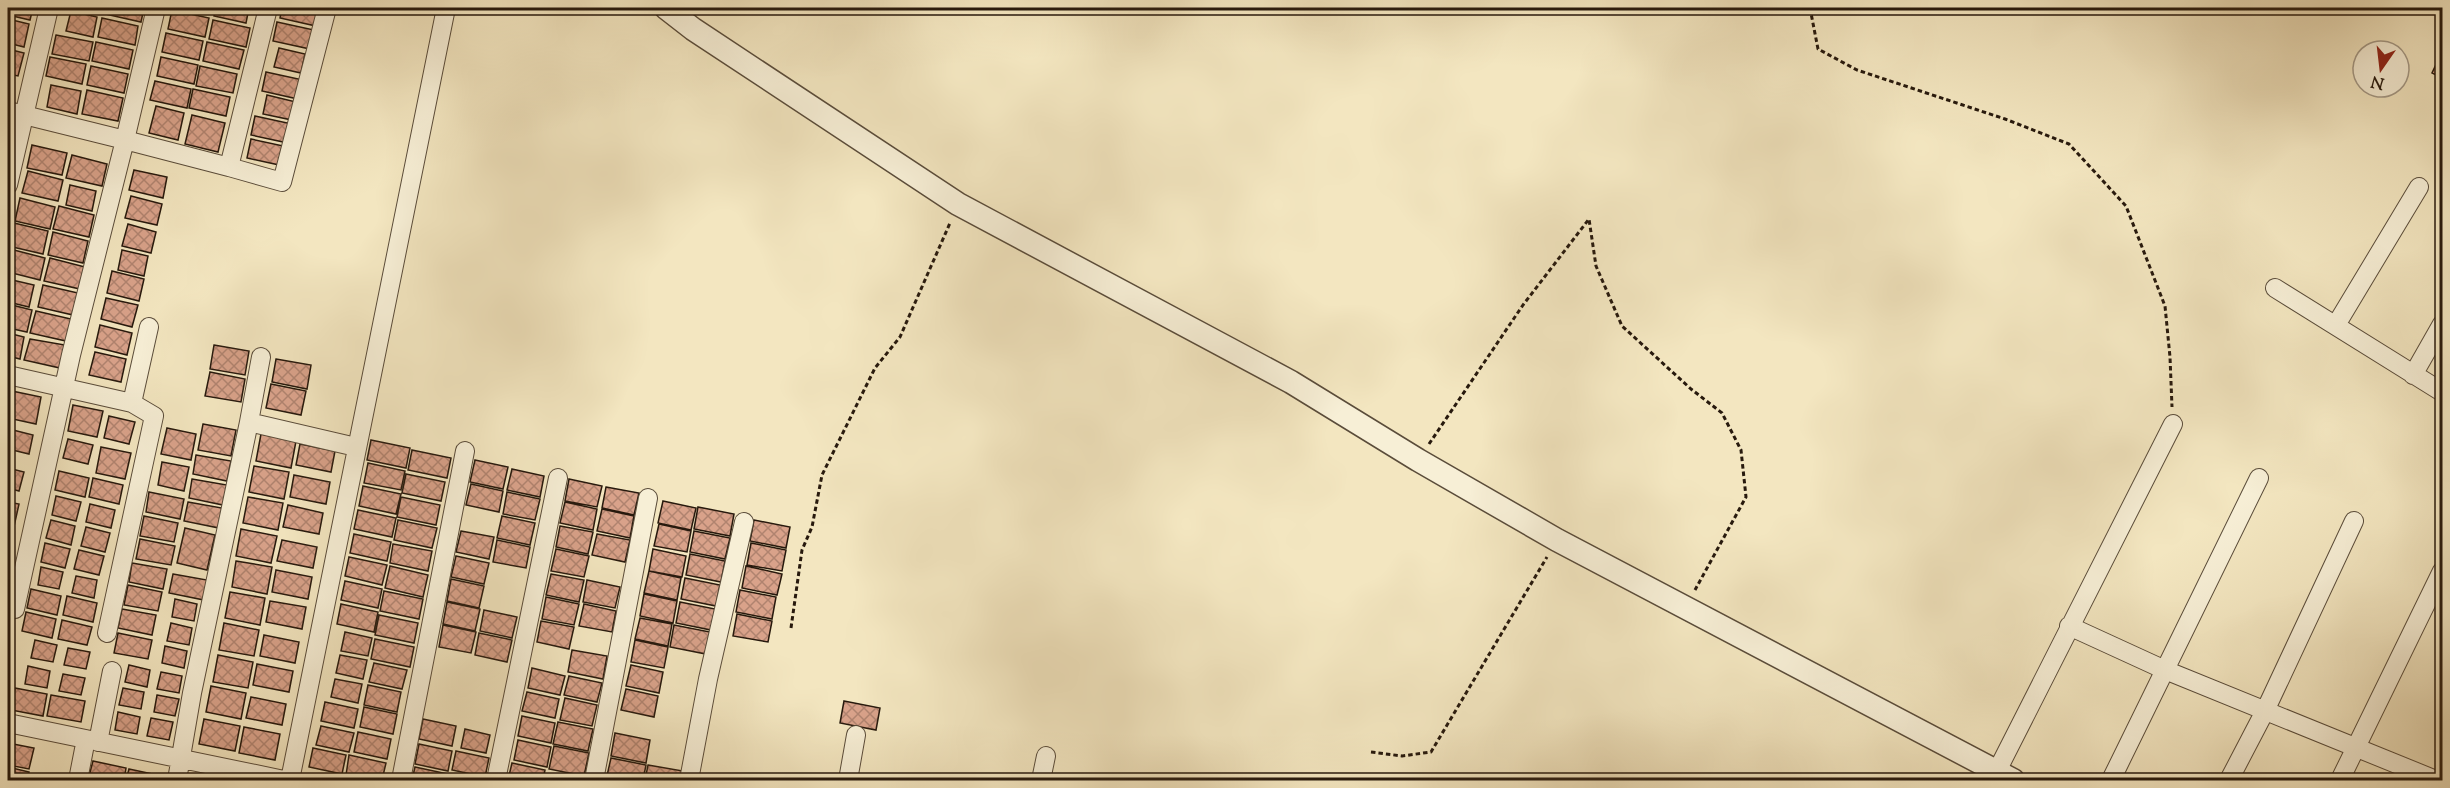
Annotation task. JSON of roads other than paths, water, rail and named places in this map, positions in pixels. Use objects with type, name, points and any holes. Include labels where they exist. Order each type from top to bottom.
[{"type":"street","points":[[8,185],[16,113],[49,8]]},
{"type":"street","points":[[15,609],[64,387],[156,8]]},
{"type":"street","points":[[229,167],[268,8]]},
{"type":"street","points":[[16,113],[282,182],[327,8]]},
{"type":"street","points":[[290,780],[446,8]]},
{"type":"street","points":[[666,8],[693,29],[958,204],[1291,382],[1418,460],[1557,540],[2005,776],[2069,626],[2173,424]]},
{"type":"street","points":[[2336,325],[2419,187]]},
{"type":"street","points":[[2275,288],[2442,392]]},
{"type":"street","points":[[2413,375],[2442,324]]},
{"type":"street","points":[[132,403],[149,327]]},
{"type":"street","points":[[177,780],[192,693],[261,357]]},
{"type":"street","points":[[8,375],[132,403],[154,416],[107,633]]},
{"type":"street","points":[[249,423],[356,447]]},
{"type":"street","points":[[401,780],[465,451]]},
{"type":"street","points":[[496,780],[558,478]]},
{"type":"street","points":[[2110,780],[2259,478]]},
{"type":"street","points":[[594,780],[648,498]]},
{"type":"street","points":[[2229,780],[2265,711],[2354,521]]},
{"type":"street","points":[[689,780],[708,679],[744,522]]},
{"type":"street","points":[[2340,780],[2442,571]]},
{"type":"street","points":[[2069,626],[2164,670],[2436,780]]},
{"type":"street","points":[[78,780],[112,671]]},
{"type":"street","points":[[8,723],[284,780]]},
{"type":"street","points":[[848,780],[856,735]]},
{"type":"street","points":[[1041,780],[1046,756]]}]
